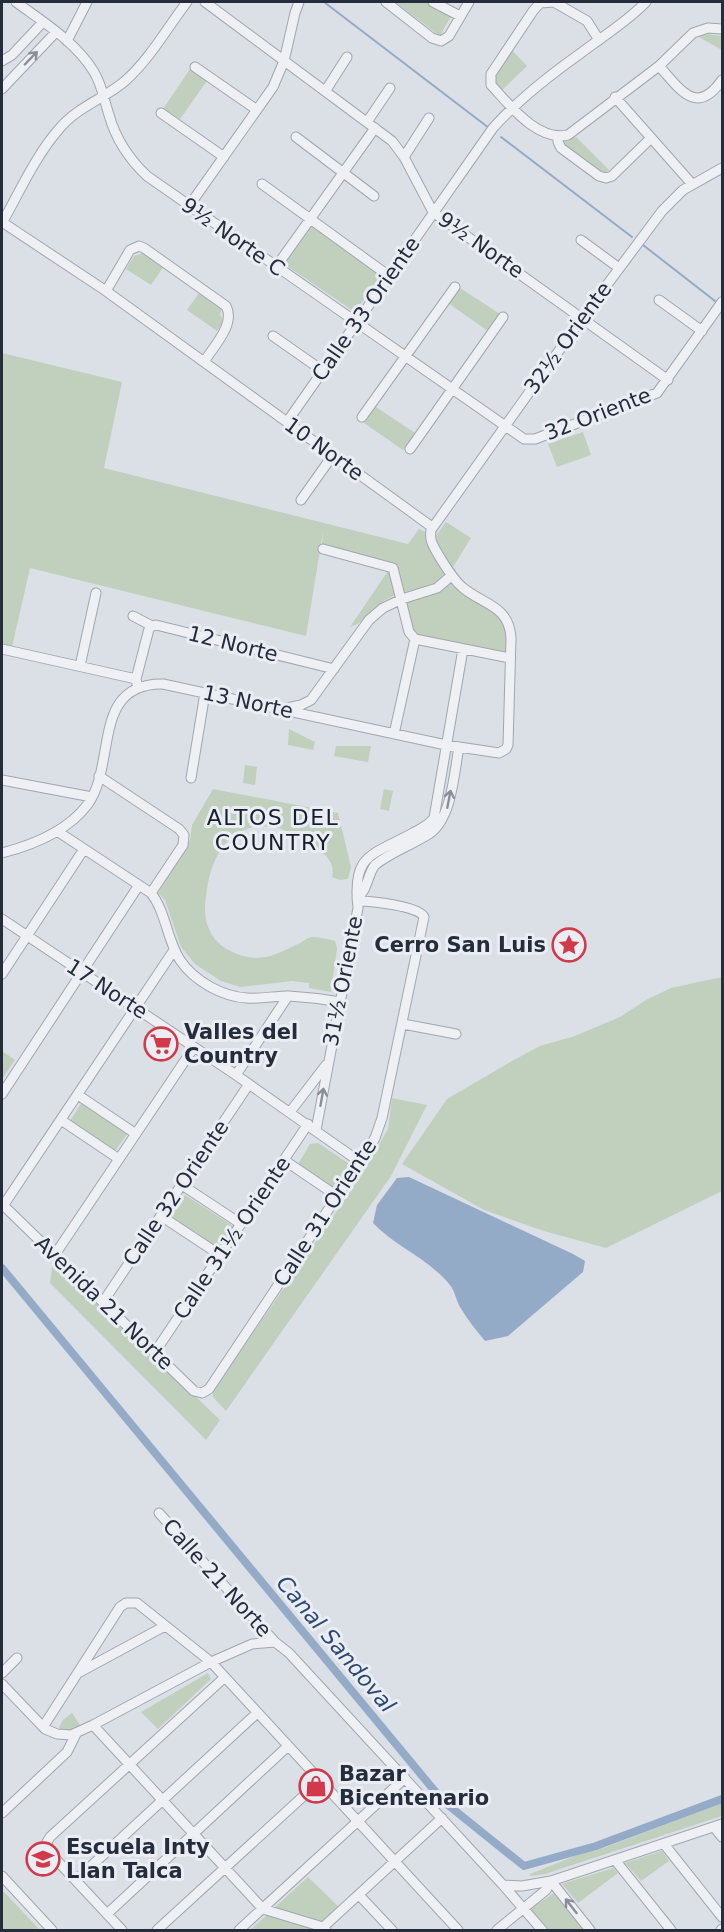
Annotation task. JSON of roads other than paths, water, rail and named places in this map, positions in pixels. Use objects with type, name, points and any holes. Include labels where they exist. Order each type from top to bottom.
[{"type":"street","name":"9½ Norte C","points":[[16,2],[67,41],[91,67],[99,80],[115,134],[132,161],[147,176],[504,426]]},
{"type":"street","points":[[67,41],[87,2]]},
{"type":"street","points":[[2,222],[59,128],[83,107],[124,82],[138,68],[186,2]]},
{"type":"street","name":"9½ Norte","points":[[210,2],[284,61],[392,141],[434,213],[583,317],[668,380]]},
{"type":"street","points":[[189,206],[273,87],[284,61],[299,2]]},
{"type":"street","points":[[386,2],[432,38],[441,41],[449,36],[469,2]]},
{"type":"street","points":[[433,2],[460,16]]},
{"type":"street","points":[[599,40],[587,21],[554,2],[540,3],[491,74],[491,85],[513,108],[540,130],[558,136],[571,133],[615,97],[659,66],[693,33],[702,29],[723,29]]},
{"type":"street","name":"Calle 33 Oriente","points":[[287,422],[487,136],[513,108],[566,64],[622,24],[646,2]]},
{"type":"street","points":[[2,62],[12,55],[44,22]]},
{"type":"street","points":[[3,83],[56,32]]},
{"type":"street","points":[[326,90],[347,57]]},
{"type":"street","points":[[659,66],[684,93],[692,98],[698,99],[709,95],[723,80]]},
{"type":"street","points":[[195,67],[257,110]]},
{"type":"street","points":[[366,122],[390,88]]},
{"type":"street","points":[[615,97],[692,184]]},
{"type":"street","points":[[161,113],[224,157]]},
{"type":"street","points":[[404,158],[429,118]]},
{"type":"street","points":[[276,267],[375,128]]},
{"type":"street","points":[[558,136],[561,148],[599,177],[606,178],[615,173],[651,138]]},
{"type":"street","points":[[296,137],[374,196]]},
{"type":"street","name":"32½ Oriente","points":[[432,527],[662,211],[675,196],[692,184],[723,168]]},
{"type":"street","points":[[262,184],[389,276]]},
{"type":"street","name":"10 Norte","points":[[2,222],[106,291],[432,527]]},
{"type":"street","points":[[581,240],[619,268]]},
{"type":"street","points":[[106,291],[130,250],[139,246],[165,262],[225,306],[229,317],[228,323],[204,362]]},
{"type":"street","points":[[362,417],[455,287]]},
{"type":"street","points":[[659,300],[702,331]]},
{"type":"street","name":"32 Oriente","points":[[504,426],[524,439],[535,439],[653,395],[660,391],[723,302]]},
{"type":"street","points":[[410,449],[503,317]]},
{"type":"street","points":[[273,336],[323,371]]},
{"type":"street","points":[[301,500],[333,455]]},
{"type":"street","points":[[323,549],[393,568],[409,632],[415,639],[510,658],[511,630],[505,615],[464,589],[451,576],[431,542],[432,527]]},
{"type":"street","points":[[276,708],[301,705],[311,699],[369,620],[383,608],[402,599],[437,588],[451,576]]},
{"type":"street","points":[[80,666],[96,593]]},
{"type":"street","name":"12 Norte","points":[[133,616],[152,626],[156,625],[334,669]]},
{"type":"street","points":[[2,853],[26,846],[57,831],[78,815],[92,796],[99,776],[113,714],[122,699],[137,683],[149,629],[152,626]]},
{"type":"street","points":[[394,734],[415,639]]},
{"type":"street","name":"13 Norte","points":[[2,649],[80,666],[137,683],[163,684],[446,745],[499,753],[503,752],[508,745],[510,658]]},
{"type":"street","points":[[435,823],[463,649]]},
{"type":"street","points":[[191,778],[205,693]]},
{"type":"street","points":[[435,823],[446,813],[459,747]]},
{"type":"street","points":[[99,776],[179,829],[184,838],[183,845],[151,893]]},
{"type":"street","points":[[2,780],[92,796]]},
{"type":"street","name":"31½ Oriente","points":[[312,1127],[358,908],[356,887],[358,873],[367,859],[435,823]]},
{"type":"street","points":[[57,831],[151,893],[156,900],[174,950],[185,966],[220,991],[248,998],[288,996],[340,1002]]},
{"type":"street","points":[[2,974],[84,849]]},
{"type":"street","points":[[2,1094],[139,885]]},
{"type":"street","name":"Calle 31 Oriente","points":[[209,1389],[360,1162],[379,1129],[425,921],[423,914],[418,911],[357,900]]},
{"type":"street","name":"17 Norte","points":[[2,920],[236,1075],[360,1162]]},
{"type":"street","points":[[2,1205],[174,950]]},
{"type":"street","points":[[236,1075],[288,996]]},
{"type":"street","points":[[403,1024],[456,1034]]},
{"type":"street","points":[[54,1256],[194,1047]]},
{"type":"street","name":"31½ Oriente","points":[[290,1112],[327,1063]]},
{"type":"street","name":"Calle 32 Oriente","points":[[103,1302],[249,1084]]},
{"type":"street","points":[[78,1095],[136,1134]]},
{"type":"street","points":[[61,1120],[119,1159]]},
{"type":"street","name":"Calle 31½ Oriente","points":[[155,1352],[284,1160],[312,1127]]},
{"type":"street","points":[[284,1160],[337,1196]]},
{"type":"street","points":[[182,1185],[241,1224]]},
{"type":"street","name":"Avenida 21 Norte","points":[[2,1205],[194,1391],[202,1393],[209,1389]]},
{"type":"street","points":[[161,1216],[220,1255]]},
{"type":"street","name":"Calle 21 Norte","points":[[159,1513],[274,1642]]},
{"type":"street","points":[[43,1727],[120,1607],[126,1603],[137,1603],[211,1662],[458,1930]]},
{"type":"street","points":[[78,1673],[165,1626]]},
{"type":"street","points":[[2,1684],[43,1727],[57,1734],[76,1734],[211,1662],[252,1644],[274,1642],[289,1653],[524,1907],[542,1930]]},
{"type":"street","points":[[2,1673],[17,1658]]},
{"type":"street","points":[[122,1930],[50,1853],[47,1845],[50,1837],[225,1677]]},
{"type":"street","points":[[76,1880],[258,1713]]},
{"type":"street","points":[[93,1725],[263,1909],[323,1930],[442,1818]]},
{"type":"street","points":[[2,1813],[68,1752],[76,1734]]},
{"type":"street","points":[[107,1914],[288,1746]]},
{"type":"street","points":[[239,1930],[405,1778]]},
{"type":"street","points":[[157,1930],[320,1781]]},
{"type":"street","points":[[503,1885],[525,1886],[551,1881],[718,1826],[723,1837]]},
{"type":"street","points":[[664,1844],[723,1917]]},
{"type":"street","points":[[615,1860],[671,1930]]},
{"type":"street","points":[[2,1879],[52,1930]]},
{"type":"street","points":[[497,1930],[546,1890],[551,1881]]},
{"type":"street","points":[[551,1881],[590,1930]]},
{"type":"street","points":[[359,1895],[392,1930]]},
{"type":"water","points":[[409,1177],[573,1254],[585,1261],[583,1272],[508,1336],[485,1341],[466,1316],[452,1287],[442,1276],[373,1223],[377,1205],[397,1178]]},
{"type":"waterway","points":[[324,2],[489,128]]},
{"type":"waterway","points":[[501,137],[632,237]]},
{"type":"waterway","points":[[643,245],[715,301]]},
{"type":"waterway","name":"Canal Sandoval","points":[[2,1268],[443,1801],[524,1866],[596,1846],[722,1799]]},
{"type":"place","name":"Cerro San Luis","points":[[569,945]]},
{"type":"place","name":"Valles del Country","points":[[161,1044]]},
{"type":"place","name":"Bazar Bicentenario","points":[[316,1786]]},
{"type":"place","name":"Escuela Inty Llan Talca","points":[[43,1859]]},
{"type":"district","name":"ALTOS DEL COUNTRY","points":[[273,830]]}]
